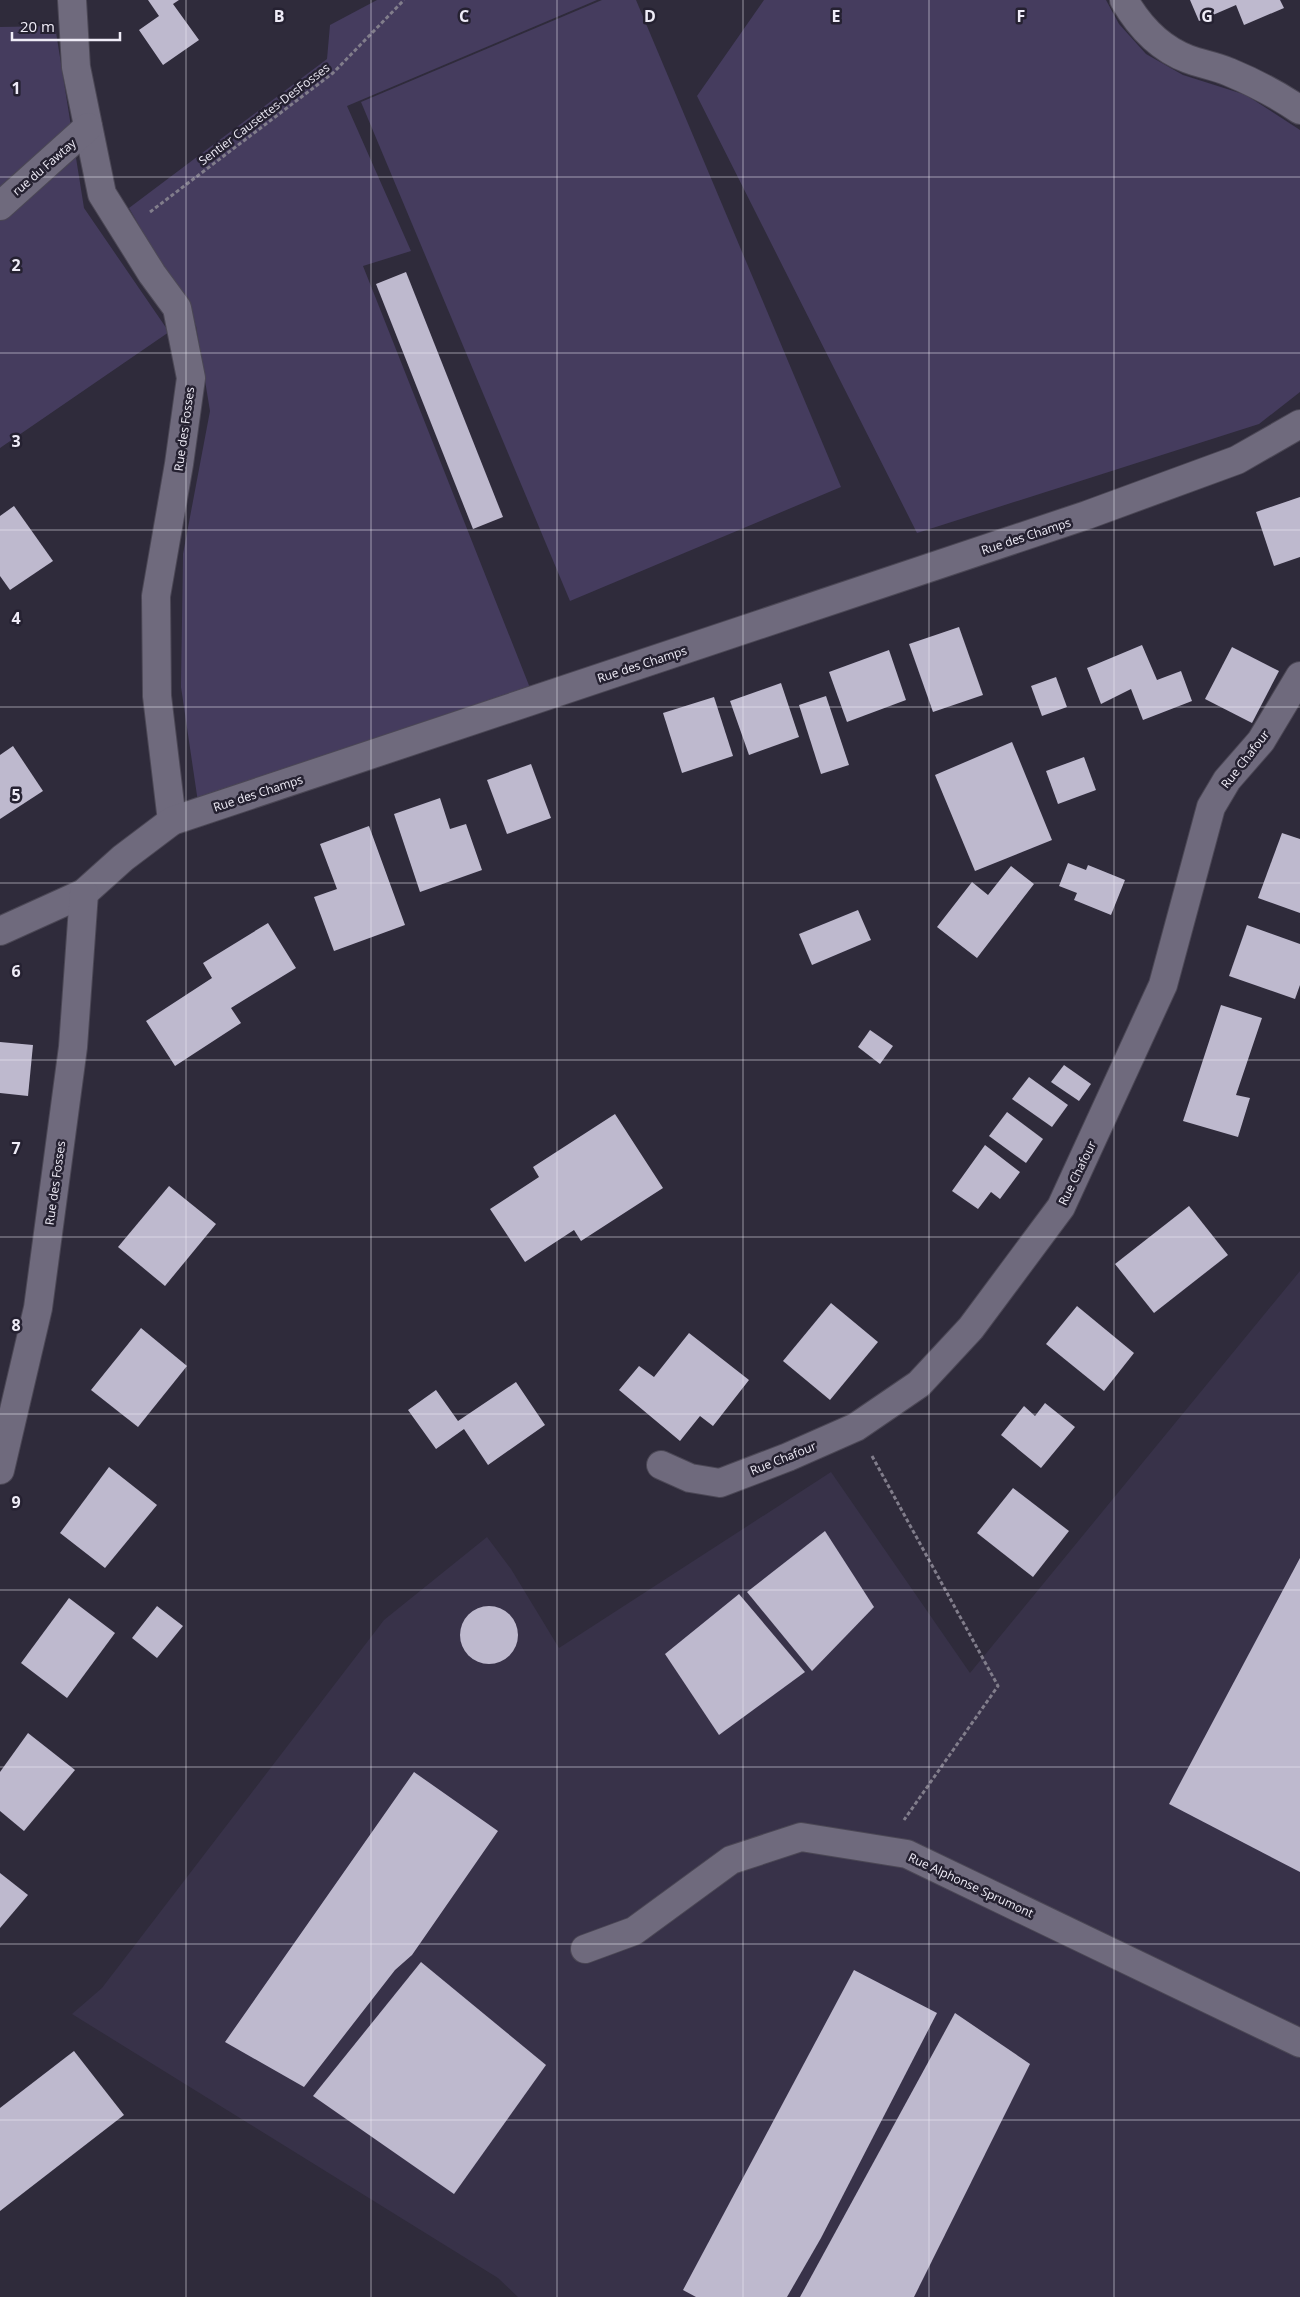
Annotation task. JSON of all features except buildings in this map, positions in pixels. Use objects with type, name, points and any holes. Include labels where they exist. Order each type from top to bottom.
[{"type":"street","name":"Rue des Fosses","points":[[72,0],[76,67],[102,194],[178,308],[191,378],[179,464],[156,596],[157,696],[172,821]]},
{"type":"street","points":[[1124,0],[1132,15],[1152,38],[1186,58],[1227,71],[1280,96],[1300,110]]},
{"type":"street","name":"rue du Fawtay","points":[[0,206],[88,127]]},
{"type":"street","name":"Rue des Champs","points":[[0,931],[84,892],[123,858],[172,821],[1087,515],[1237,460],[1300,424]]},
{"type":"street","name":"Rue Chafour","points":[[661,1465],[690,1478],[720,1483],[788,1458],[856,1426],[919,1384],[970,1328],[1061,1207],[1163,985],[1211,807],[1227,780],[1261,740],[1287,702],[1300,676]]},
{"type":"street","name":"Rue des Fosses","points":[[0,1470],[38,1308],[73,1047],[84,892]]},
{"type":"street","name":"Rue Alphonse Sprumont","points":[[585,1949],[634,1931],[731,1860],[801,1837],[907,1854],[1300,2043]]},
{"type":"path","name":"Sentier Causettes-DesFosses","points":[[125,231],[333,73],[404,0]]},
{"type":"path","points":[[856,1426],[998,1686],[920,1800],[881,1850]]},
{"type":"shaded area","points":[[377,0],[597,0],[347,106],[411,251],[363,266],[532,693],[199,809],[181,687],[183,554],[210,411],[196,326],[129,208],[327,59],[330,25]]},
{"type":"shaded area","points":[[602,0],[636,0],[841,487],[570,601],[361,102]]},
{"type":"shaded area","points":[[764,0],[1106,0],[1119,24],[1146,54],[1183,75],[1246,95],[1300,130],[1300,392],[1259,424],[917,533],[697,96]]},
{"type":"shaded area","points":[[55,26],[84,208],[169,332],[0,448],[0,27]]},
{"type":"shaded area","points":[[1300,1271],[1300,2297],[518,2297],[498,2278],[72,2014],[102,1988],[384,1620],[487,1537],[511,1569],[559,1648],[831,1472],[970,1673]]}]
